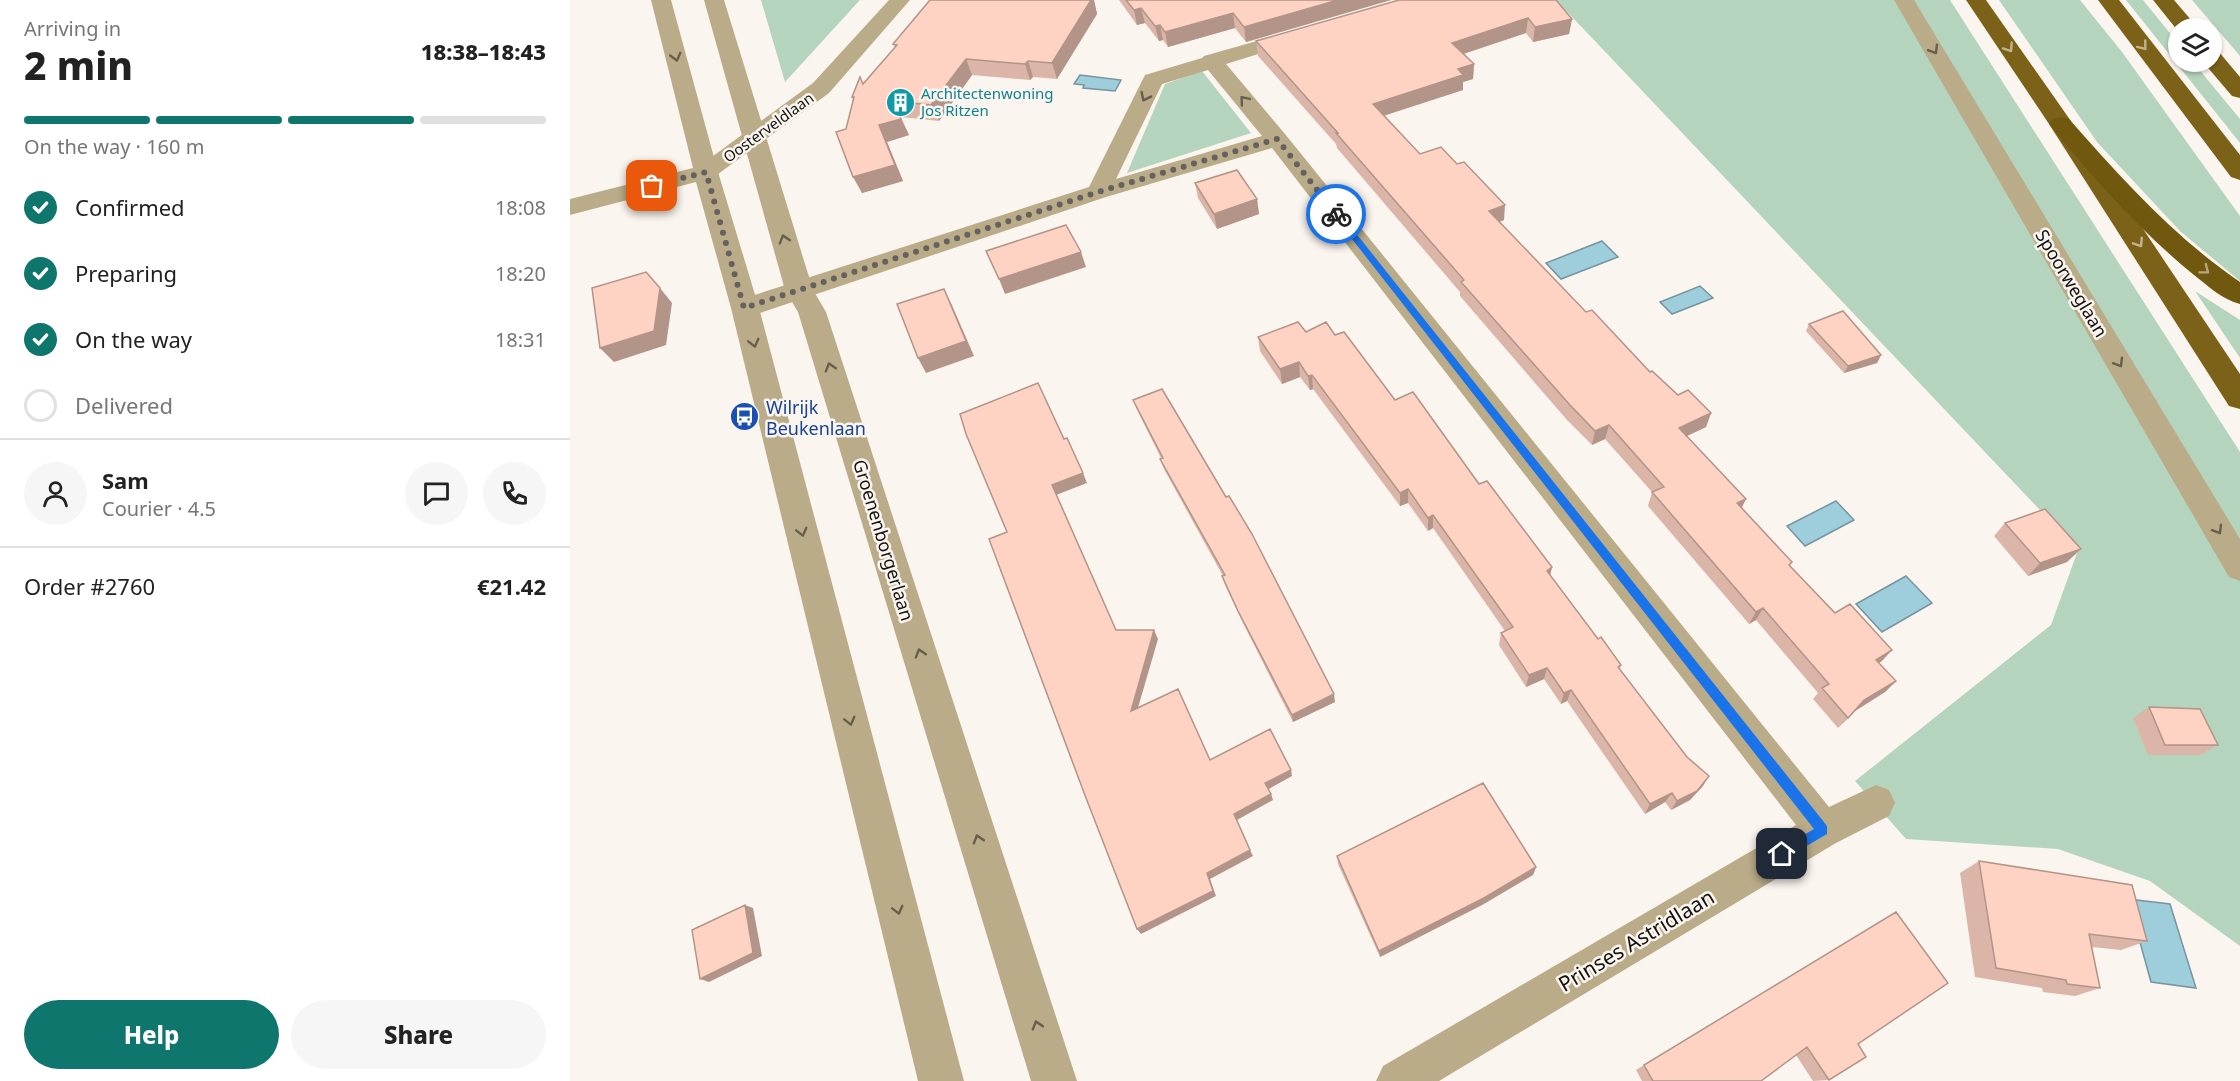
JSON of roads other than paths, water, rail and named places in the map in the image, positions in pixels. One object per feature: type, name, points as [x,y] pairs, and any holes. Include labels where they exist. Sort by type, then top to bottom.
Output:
[{"type":"highway","points":[[1976,0],[2061,124],[2240,398]]},
{"type":"highway","points":[[2108,0],[2240,172]]},
{"type":"highway","points":[[2163,0],[2178,18]]},
{"type":"highway","points":[[2222,70],[2240,91]]},
{"type":"highway","points":[[2061,124],[2122,195],[2181,251],[2240,295]]},
{"type":"street","points":[[662,0],[744,308],[941,1081]]},
{"type":"street","name":"Groenenborgerlaan","points":[[714,0],[799,290],[812,312],[1054,1081]]},
{"type":"street","name":"Oosterveldlaan","points":[[706,172],[821,88],[900,0]]},
{"type":"street","name":"Spoorweglaan","points":[[1904,0],[2240,567]]},
{"type":"street","points":[[1098,192],[1153,80],[1211,60],[1321,29]]},
{"type":"street","points":[[1211,60],[1277,139],[1822,830]]},
{"type":"street","points":[[744,308],[1098,192],[1277,139]]},
{"type":"street","points":[[570,207],[706,172]]},
{"type":"street","name":"Prinses Astridlaan","points":[[1398,1081],[1822,830],[1876,803]]},
{"type":"water","points":[[1080,75],[1121,80],[1115,91],[1083,88],[1084,85],[1074,84]]},
{"type":"water","points":[[1602,241],[1618,257],[1561,279],[1546,263]]},
{"type":"water","points":[[1700,286],[1713,298],[1672,314],[1660,302]]},
{"type":"water","points":[[1836,501],[1854,520],[1805,546],[1787,526]]},
{"type":"water","points":[[1906,576],[1932,603],[1882,632],[1856,604]]},
{"type":"water","points":[[2128,899],[2170,904],[2196,988],[2151,982]]},
{"type":"place","name":"Architectenwoning Jos Ritzen","points":[[900,102]]},
{"type":"place","name":"Wilrijk Beukenlaan","points":[[745,417]]}]
